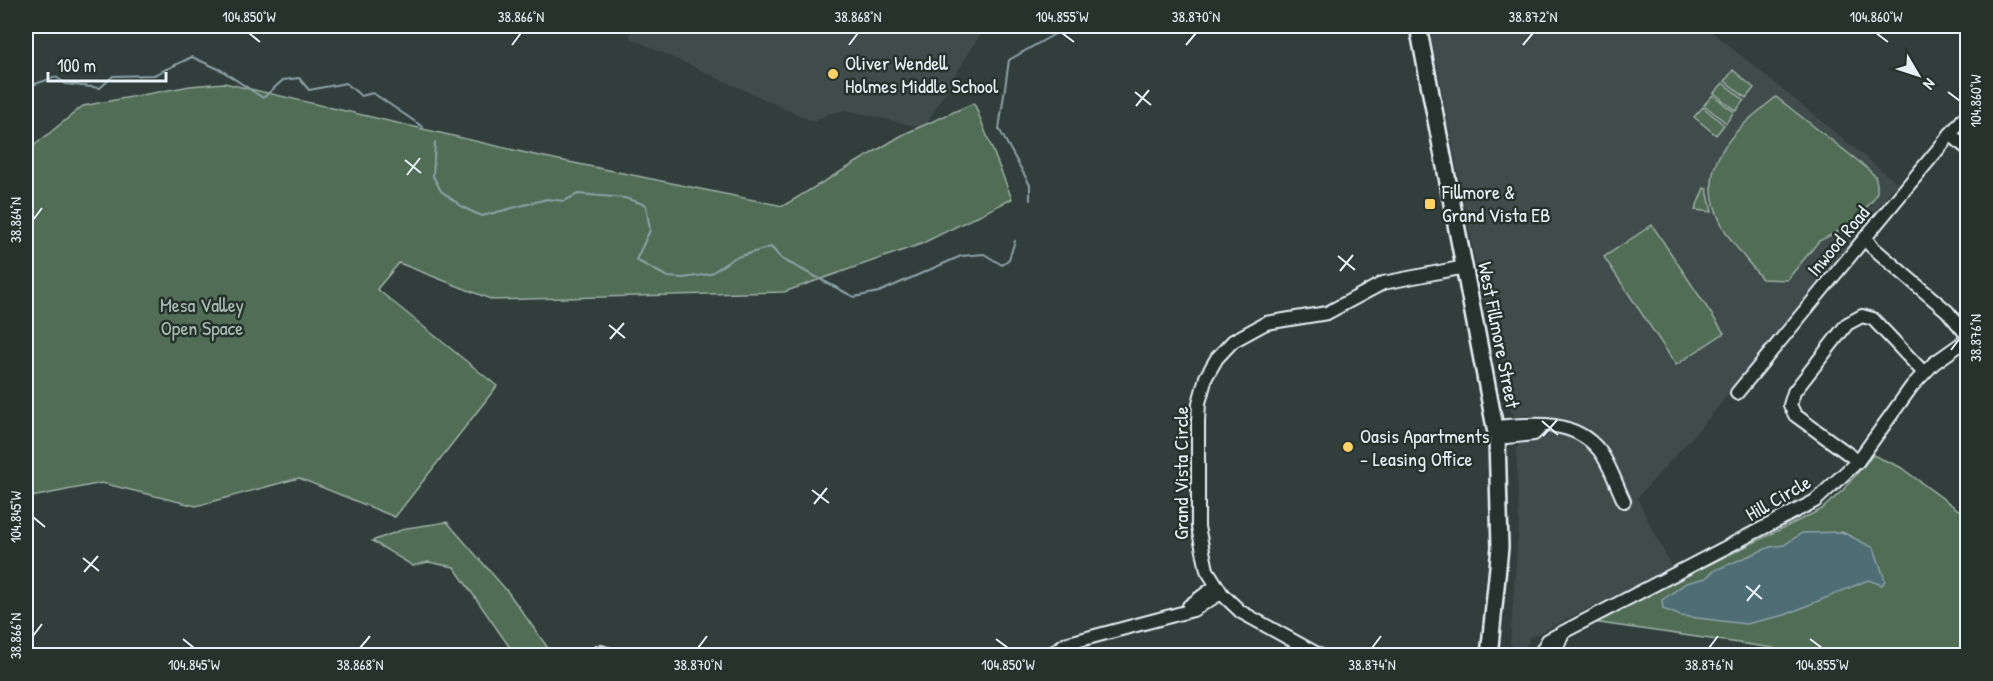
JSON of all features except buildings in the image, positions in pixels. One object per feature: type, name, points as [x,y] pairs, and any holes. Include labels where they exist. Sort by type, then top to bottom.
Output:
[{"type":"main road","name":"West Fillmore Street","points":[[1418,26],[1496,433],[1501,502],[1500,548],[1489,656]]},
{"type":"street","name":"Inwood Road","points":[[1737,393],[1968,113]]},
{"type":"street","points":[[1950,134],[1968,149]]},
{"type":"street","points":[[1866,238],[1871,246],[1947,311],[1968,338]]},
{"type":"street","name":"Grand Vista Circle","points":[[1321,656],[1254,621],[1219,589],[1207,570],[1199,541],[1198,422],[1201,390],[1217,358],[1233,341],[1266,323],[1328,313],[1383,283],[1465,267]]},
{"type":"street","points":[[1858,461],[1795,415],[1790,405],[1794,392],[1847,324],[1862,316],[1873,319],[1924,373]]},
{"type":"street","name":"Hill Circle","points":[[1539,656],[1548,640],[1562,635],[1815,501],[1858,461],[1898,402],[1924,373],[1968,338]]},
{"type":"street","points":[[1496,433],[1534,434],[1542,426],[1575,431],[1601,452],[1624,501]]},
{"type":"street","points":[[1049,656],[1065,644],[1186,609],[1192,610],[1219,589]]},
{"type":"street","points":[[1553,656],[1562,635]]},
{"type":"street","points":[[591,656],[600,651],[614,656]]},
{"type":"shaded area","name":"Oliver Wendell Holmes Middle School","points":[[631,26],[985,26],[924,128],[846,110],[828,114],[814,122],[630,38]]},
{"type":"shaded area","points":[[1429,26],[1705,26],[1897,183],[1709,418],[1637,498],[1672,568],[1528,638],[1529,641],[1520,653],[1510,644],[1519,522],[1516,449],[1519,444],[1532,443],[1529,415],[1516,417],[1511,411],[1493,317],[1486,314]]},
{"type":"green space","points":[[1733,70],[1754,88],[1746,98],[1725,81]]},
{"type":"green space","name":"Mesa Valley Open Space","points":[[224,83],[535,155],[783,206],[904,134],[974,103],[1012,199],[921,244],[784,292],[493,300],[399,263],[377,289],[497,386],[395,517],[299,478],[196,506],[102,483],[26,498],[26,152],[83,106],[190,86]]},
{"type":"green space","points":[[1723,83],[1744,100],[1736,111],[1714,93]]},
{"type":"green space","points":[[1713,95],[1734,112],[1726,123],[1704,105]]},
{"type":"green space","points":[[1776,97],[1862,164],[1875,176],[1877,184],[1877,192],[1873,200],[1849,226],[1819,241],[1787,280],[1762,279],[1741,254],[1723,227],[1714,205],[1712,186],[1714,168],[1731,137]]},
{"type":"green space","points":[[1703,107],[1724,125],[1716,135],[1694,117]]},
{"type":"green space","points":[[1704,188],[1707,189],[1712,212],[1695,210]]},
{"type":"green space","points":[[1652,225],[1724,333],[1676,365],[1604,257]]},
{"type":"green space","points":[[1873,455],[1900,467],[1960,511],[1967,504],[1967,655],[1784,655],[1773,648],[1593,622],[1822,509],[1843,490]]},
{"type":"green space","points":[[447,522],[508,592],[553,655],[515,655],[454,567],[428,562],[413,566],[372,541],[407,528]]},
{"type":"water","points":[[1842,532],[1874,548],[1885,580],[1882,585],[1868,580],[1785,615],[1746,624],[1681,616],[1663,609],[1662,600],[1686,583],[1706,578],[1713,571],[1770,547],[1784,545],[1802,533]]},
{"type":"waterway","points":[[1030,200],[1030,185],[999,129],[1009,60],[1069,26]]},
{"type":"waterway","points":[[26,87],[56,77],[66,84],[100,88],[113,76],[154,75],[192,57],[221,70],[263,98],[283,80],[299,78],[309,90],[346,83],[361,96],[373,93],[423,127]]},
{"type":"waterway","points":[[435,142],[433,176],[441,191],[464,208],[482,216],[547,199],[564,201],[578,194],[625,198],[646,205],[650,230],[636,260],[668,277],[683,278],[710,274],[734,258],[771,247],[782,259],[854,297],[879,292],[961,256],[984,254],[1002,265],[1009,259],[1015,241]]},
{"type":"place","name":"Oliver Wendell Holmes Middle School","points":[[833,74]]},
{"type":"place","name":"Fillmore & Grand Vista EB","points":[[1430,204]]},
{"type":"place","name":"Oasis Apartments - Leasing Office","points":[[1348,447]]}]
